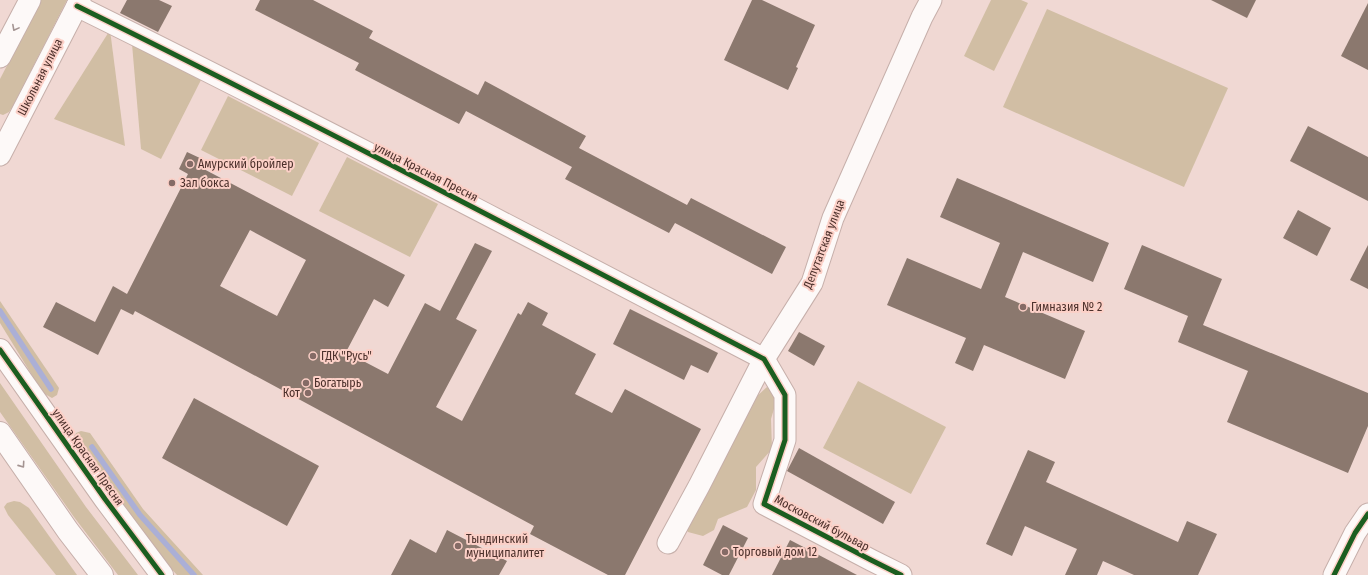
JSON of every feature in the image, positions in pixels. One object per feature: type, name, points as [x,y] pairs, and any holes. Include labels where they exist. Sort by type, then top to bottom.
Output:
[{"type":"street","points":[[0,57],[30,0]]},
{"type":"street","name":"Депутатская улица","points":[[668,543],[764,359],[812,283],[832,218],[931,0]]},
{"type":"street","name":"улица Красная Пресня","points":[[79,3],[764,359]]},
{"type":"street","name":"Школьная улица","points":[[0,155],[5,134],[79,3]]},
{"type":"street","name":"улица Красная Пресня","points":[[0,350],[105,499],[162,575]]},
{"type":"street","name":"Московский бульвар","points":[[764,359],[785,395],[785,440],[764,504],[901,575]]},
{"type":"street","points":[[0,433],[68,531],[102,575]]},
{"type":"street","points":[[1334,575],[1355,533],[1368,514]]},
{"type":"shaded area","points":[[41,0],[67,0],[13,106],[9,112],[3,115],[0,114],[0,79]]},
{"type":"shaded area","points":[[991,0],[1021,0],[1028,3],[994,71],[964,56]]},
{"type":"shaded area","points":[[1047,9],[1228,88],[1184,187],[1003,107]]},
{"type":"shaded area","points":[[110,30],[125,146],[54,119]]},
{"type":"shaded area","points":[[132,44],[201,80],[161,159],[141,149]]},
{"type":"shaded area","points":[[228,96],[319,143],[292,196],[201,150]]},
{"type":"shaded area","points":[[347,157],[438,204],[410,257],[319,211]]},
{"type":"shaded area","points":[[0,301],[59,388],[57,395],[52,398],[43,393],[0,323]]},
{"type":"shaded area","points":[[858,381],[946,427],[911,494],[823,448]]},
{"type":"shaded area","points":[[0,383],[86,507],[138,575],[118,575],[74,517],[0,412]]},
{"type":"shaded area","points":[[767,387],[778,395],[771,419],[772,449],[756,467],[756,490],[747,507],[718,519],[714,530],[703,536],[688,532],[683,525],[746,406]]},
{"type":"shaded area","points":[[81,431],[90,433],[143,509],[203,575],[177,575],[142,537],[73,440],[76,433]]},
{"type":"shaded area","points":[[14,501],[20,502],[29,508],[77,575],[56,575],[8,515],[4,507],[7,503]]},
{"type":"building","points":[[127,0],[159,0],[172,6],[158,32],[120,13]]},
{"type":"building","points":[[260,0],[313,0],[373,31],[369,38],[478,95],[485,81],[586,136],[579,148],[687,205],[691,198],[786,247],[772,274],[675,223],[669,233],[565,179],[572,167],[466,111],[459,124],[355,70],[359,63],[255,10]]},
{"type":"building","points":[[752,0],[762,0],[815,25],[796,67],[798,68],[788,90],[724,60]]},
{"type":"building","points":[[1211,0],[1256,0],[1247,18]]},
{"type":"building","points":[[1368,3],[1368,70],[1341,56]]},
{"type":"building","points":[[1308,126],[1368,157],[1368,201],[1290,161]]},
{"type":"building","points":[[187,152],[202,159],[198,166],[405,275],[388,307],[374,299],[346,352],[388,374],[425,303],[440,311],[475,243],[492,251],[456,319],[477,330],[436,407],[462,421],[518,313],[521,315],[528,302],[548,313],[542,325],[596,354],[575,394],[612,413],[625,389],[701,429],[625,575],[608,575],[530,534],[534,526],[135,311],[133,315],[121,309],[98,355],[43,327],[56,302],[95,322],[113,286],[127,294],[188,174],[179,169]],"holes":[[[250,230],[306,260],[277,316],[220,286]]]},
{"type":"building","points":[[957,178],[1109,243],[1093,282],[1023,252],[1005,297],[1085,331],[1065,379],[984,345],[973,371],[955,363],[966,338],[887,305],[907,258],[981,289],[1000,243],[940,217]]},
{"type":"building","points":[[1298,210],[1331,228],[1317,256],[1283,238]]},
{"type":"building","points":[[1142,245],[1222,279],[1203,325],[1368,393],[1368,426],[1348,473],[1227,422],[1248,371],[1178,342],[1188,316],[1124,289]]},
{"type":"building","points":[[1368,245],[1368,289],[1350,280]]},
{"type":"building","points":[[630,309],[718,353],[708,373],[691,365],[684,380],[613,344]]},
{"type":"building","points":[[799,332],[825,346],[814,366],[788,351]]},
{"type":"building","points":[[194,398],[319,466],[287,526],[162,458]]},
{"type":"building","points":[[799,448],[895,502],[883,524],[787,471]]},
{"type":"building","points":[[1028,450],[1055,462],[1046,482],[1178,542],[1187,521],[1217,534],[1198,575],[1134,575],[1103,561],[1097,575],[1065,575],[1077,549],[1025,526],[1012,556],[986,544]]},
{"type":"building","name":"Торговый дом 12","points":[[723,525],[748,538],[729,575],[722,575],[703,565]]},
{"type":"building","name":"Тындинский муниципалитет","points":[[447,530],[507,561],[499,575],[391,575],[410,539],[436,553]]},
{"type":"building","points":[[790,540],[815,553],[857,575],[772,575]]},
{"type":"waterway","points":[[0,311],[51,389]]},
{"type":"waterway","points":[[92,447],[140,515],[194,575]]},
{"type":"cycle path","points":[[77,6],[336,136],[764,359],[785,395],[785,440],[764,504],[901,575]]},
{"type":"cycle path","points":[[0,350],[105,499],[162,575]]},
{"type":"cycle path","points":[[1334,575],[1355,533],[1368,514]]},
{"type":"place","name":"Амурский бройлер","points":[[190,164]]},
{"type":"place","name":"Зал бокса","points":[[172,183]]},
{"type":"place","name":"Гимназия № 2","points":[[1023,307]]},
{"type":"place","name":"ГДК \"Русь\"","points":[[313,356]]},
{"type":"place","name":"Богатырь","points":[[306,383]]},
{"type":"place","name":"Кот","points":[[308,393]]},
{"type":"place","name":"Тындинский муниципалитет","points":[[458,546]]},
{"type":"place","name":"Торговый дом 12","points":[[725,552]]}]
